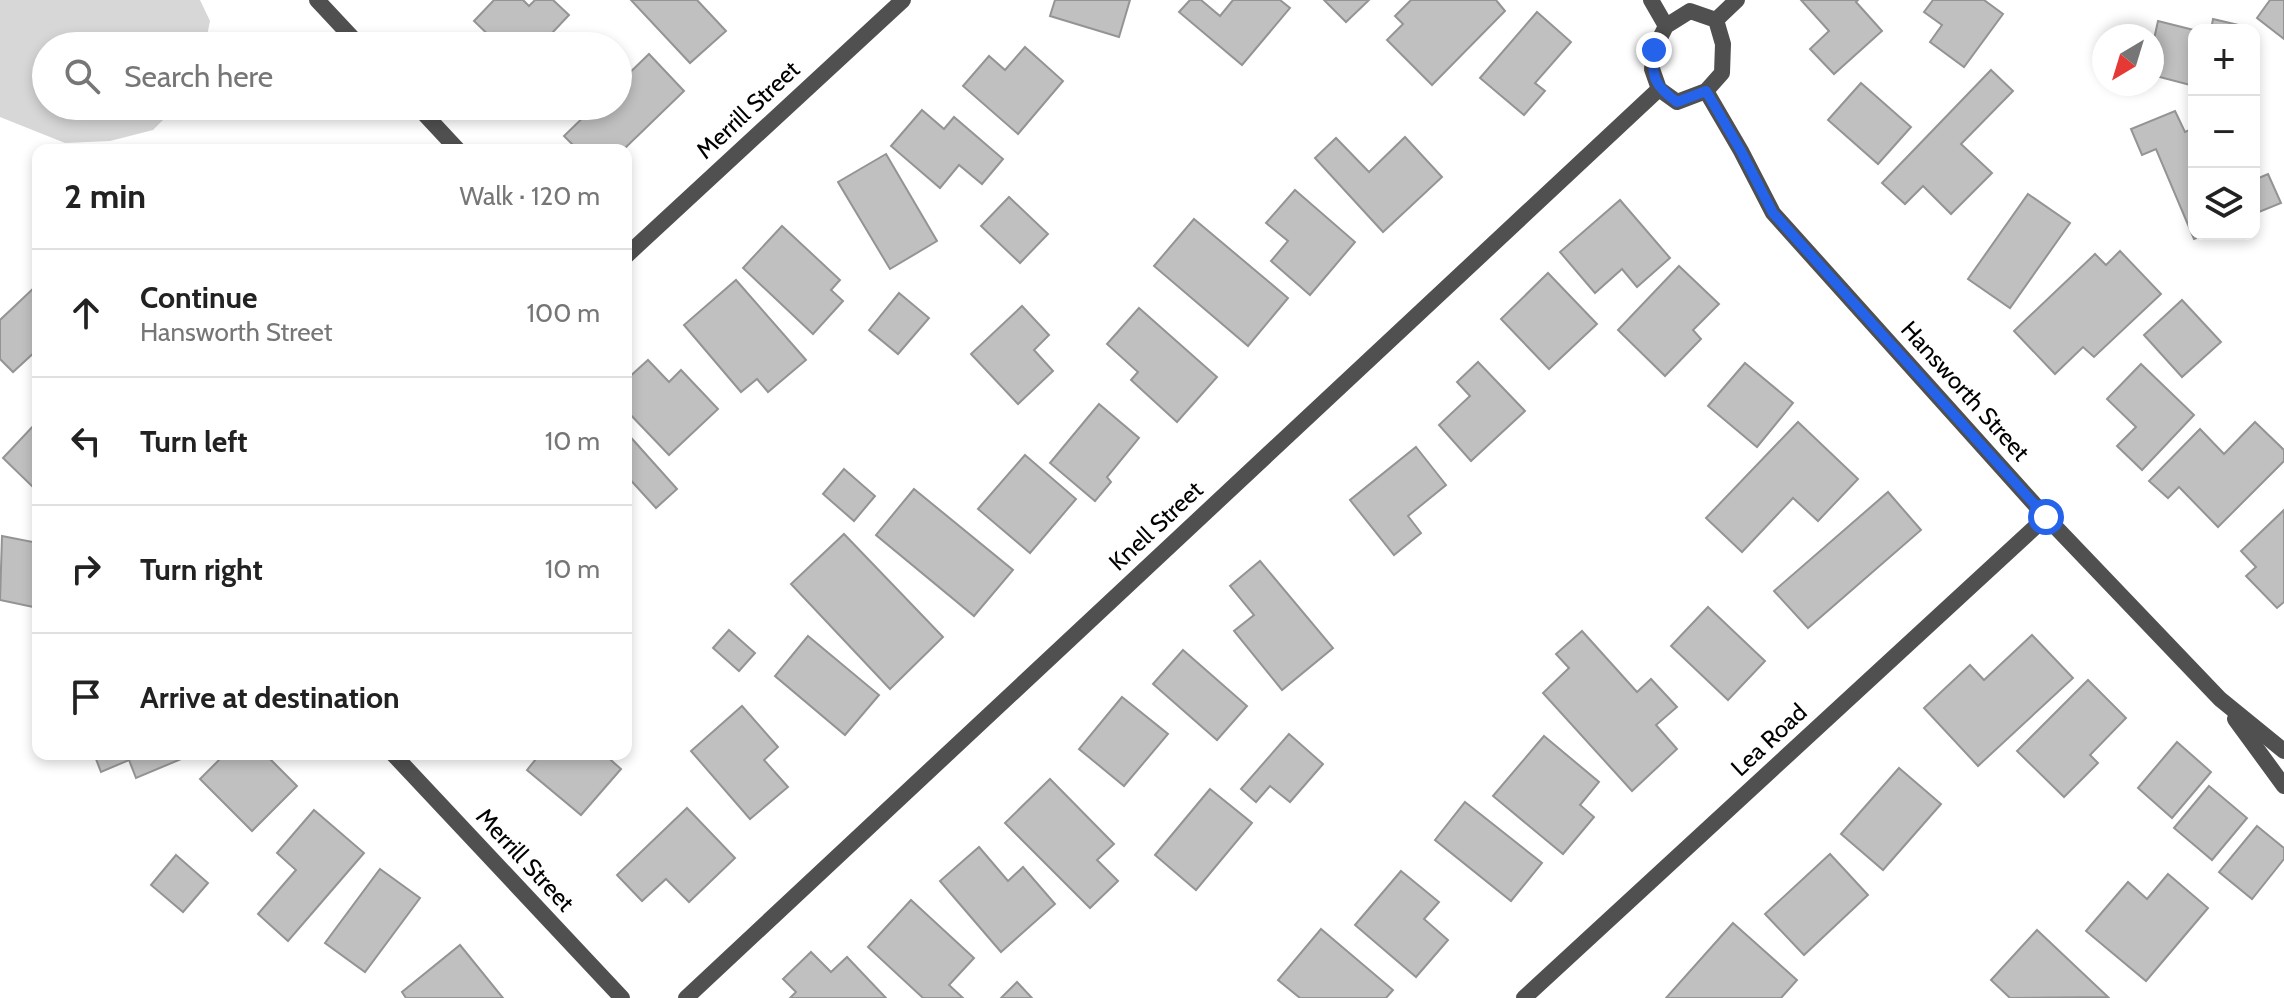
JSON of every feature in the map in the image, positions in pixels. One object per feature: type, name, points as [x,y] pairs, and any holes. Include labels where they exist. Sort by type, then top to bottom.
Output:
[{"type":"street","points":[[317,0],[347,32]]},
{"type":"street","name":"Merrill Street","points":[[632,250],[903,0]]},
{"type":"street","points":[[1651,0],[1666,26]]},
{"type":"street","points":[[1716,20],[1737,0]]},
{"type":"street","points":[[1690,11],[1716,20],[1723,44],[1722,73],[1706,91],[1677,102],[1659,89],[1652,69],[1654,50],[1666,26],[1690,11]]},
{"type":"street","name":"Knell Street","points":[[686,998],[1659,89]]},
{"type":"street","name":"Hansworth Street","points":[[1706,91],[1773,213],[2046,517],[2220,699],[2284,751]]},
{"type":"street","points":[[430,120],[452,144]]},
{"type":"street","name":"Lea Road","points":[[1524,998],[2046,517]]},
{"type":"street","name":"Hansworth Street","points":[[2220,699],[2284,786]]},
{"type":"street","name":"Merrill Street","points":[[399,760],[622,998]]},
{"type":"shaded area","points":[[0,0],[200,0],[210,21],[208,32],[32,32],[32,120],[163,120],[153,130],[110,141],[65,143],[0,117]]},
{"type":"building","points":[[494,0],[523,0],[529,6],[535,0],[553,0],[569,15],[553,32],[485,32],[474,21]]},
{"type":"building","points":[[631,0],[697,0],[726,31],[690,63]]},
{"type":"building","points":[[1055,0],[1130,0],[1119,37],[1050,16]]},
{"type":"building","points":[[1190,0],[1201,0],[1220,16],[1233,0],[1280,0],[1290,8],[1242,65],[1179,12]]},
{"type":"building","points":[[1324,0],[1369,0],[1346,22]]},
{"type":"building","points":[[1411,0],[1496,0],[1505,11],[1432,85],[1387,40],[1403,24],[1395,16]]},
{"type":"building","points":[[1801,0],[1858,0],[1856,2],[1882,31],[1834,74],[1810,49],[1829,31]]},
{"type":"building","points":[[1933,0],[1984,0],[2003,14],[1964,67],[1930,42],[1942,25],[1924,12]]},
{"type":"building","points":[[2270,0],[2284,0],[2284,39],[2257,18]]},
{"type":"building","points":[[1537,12],[1571,42],[1535,83],[1545,91],[1524,115],[1480,78]]},
{"type":"building","points":[[2213,19],[2234,24],[2212,24]]},
{"type":"building","points":[[2158,21],[2188,28],[2188,84],[2164,78],[2164,24],[2157,24]]},
{"type":"building","points":[[1025,47],[1063,81],[1018,134],[963,86],[989,56],[1005,70]]},
{"type":"building","points":[[649,54],[684,91],[629,144],[572,144],[564,136],[581,120],[632,120],[632,70]]},
{"type":"building","points":[[1991,70],[2013,91],[1961,144],[1992,173],[1951,214],[1923,186],[1905,204],[1882,183]]},
{"type":"building","points":[[1861,83],[1911,127],[1878,164],[1828,120]]},
{"type":"building","points":[[922,110],[944,129],[954,117],[1003,159],[982,184],[959,165],[940,188],[891,146]]},
{"type":"building","points":[[2175,111],[2185,132],[2188,131],[2188,225],[2156,149],[2142,155],[2131,129]]},
{"type":"building","points":[[1405,137],[1442,177],[1383,232],[1315,158],[1336,138],[1369,172]]},
{"type":"building","points":[[886,154],[937,241],[890,269],[838,182]]},
{"type":"building","points":[[2268,174],[2281,203],[2260,212],[2260,177]]},
{"type":"building","points":[[1295,190],[1355,242],[1310,295],[1271,261],[1288,241],[1266,223]]},
{"type":"building","points":[[2028,194],[2070,223],[2010,308],[1968,279]]},
{"type":"building","points":[[1009,197],[1048,234],[1020,263],[981,226]]},
{"type":"building","points":[[1620,200],[1670,258],[1637,287],[1622,269],[1595,293],[1560,252]]},
{"type":"building","points":[[1194,219],[1288,298],[1248,346],[1154,266]]},
{"type":"building","points":[[782,226],[840,280],[831,290],[843,301],[813,334],[743,268]]},
{"type":"building","points":[[2120,251],[2161,294],[2094,357],[2083,347],[2055,374],[2014,331],[2095,254],[2106,265]]},
{"type":"building","points":[[1679,266],[1719,304],[1693,330],[1701,339],[1665,376],[1618,330]]},
{"type":"building","points":[[1548,273],[1597,324],[1549,369],[1501,319]]},
{"type":"building","points":[[736,280],[806,360],[768,392],[757,379],[741,392],[684,325]]},
{"type":"building","points":[[32,290],[32,355],[13,372],[0,359],[0,320]]},
{"type":"building","points":[[899,293],[929,318],[898,354],[869,330]]},
{"type":"building","points":[[2182,300],[2221,342],[2182,377],[2144,335]]},
{"type":"building","points":[[1022,306],[1049,335],[1034,350],[1053,371],[1018,404],[971,354]]},
{"type":"building","points":[[1139,308],[1217,377],[1177,422],[1131,380],[1138,372],[1107,344]]},
{"type":"building","points":[[648,360],[669,382],[681,370],[718,409],[669,455],[632,416],[632,375]]},
{"type":"building","points":[[1478,362],[1525,411],[1471,461],[1439,425],[1470,396],[1457,382]]},
{"type":"building","points":[[1745,363],[1793,403],[1757,447],[1708,406]]},
{"type":"building","points":[[2141,364],[2194,415],[2142,470],[2117,446],[2136,427],[2107,399]]},
{"type":"building","points":[[1099,404],[1139,438],[1107,477],[1111,482],[1095,501],[1050,463]]},
{"type":"building","points":[[1798,422],[1858,479],[1818,521],[1793,498],[1742,552],[1706,518]]},
{"type":"building","points":[[2255,422],[2284,450],[2284,461],[2218,527],[2179,487],[2168,498],[2149,481],[2200,429],[2224,454]]},
{"type":"building","points":[[32,427],[32,486],[3,458]]},
{"type":"building","points":[[632,439],[677,489],[656,508],[632,482]]},
{"type":"building","points":[[1416,447],[1446,485],[1408,516],[1421,533],[1394,555],[1350,500]]},
{"type":"building","points":[[1025,455],[1076,499],[1030,553],[978,509]]},
{"type":"building","points":[[844,469],[875,496],[854,521],[823,494]]},
{"type":"building","points":[[914,489],[1013,570],[974,616],[876,535]]},
{"type":"building","points":[[1888,492],[1921,530],[1808,628],[1774,591]]},
{"type":"building","points":[[2284,510],[2284,602],[2277,608],[2246,576],[2256,567],[2241,551]]},
{"type":"building","points":[[844,534],[943,637],[890,689],[791,584]]},
{"type":"building","points":[[2,536],[32,542],[32,607],[0,600]]},
{"type":"building","points":[[1260,561],[1333,648],[1282,690],[1234,631],[1254,615],[1230,586]]},
{"type":"building","points":[[1708,607],[1765,661],[1728,700],[1671,646]]},
{"type":"building","points":[[729,630],[755,653],[739,671],[713,648]]},
{"type":"building","points":[[1582,631],[1637,692],[1651,679],[1677,707],[1656,725],[1677,749],[1632,791],[1543,693],[1569,668],[1556,654]]},
{"type":"building","points":[[2032,635],[2073,678],[1978,766],[1924,708],[1970,665],[1984,680]]},
{"type":"building","points":[[808,636],[879,695],[845,735],[775,676]]},
{"type":"building","points":[[1183,650],[1247,706],[1217,740],[1153,684]]},
{"type":"building","points":[[2088,680],[2126,718],[2090,755],[2098,763],[2064,797],[2017,751]]},
{"type":"building","points":[[1122,697],[1168,734],[1124,786],[1079,749]]},
{"type":"building","points":[[742,706],[778,747],[764,760],[788,787],[750,819],[691,751]]},
{"type":"building","points":[[1289,734],[1323,764],[1290,802],[1270,786],[1256,802],[1241,789]]},
{"type":"building","points":[[1544,736],[1599,782],[1580,805],[1594,817],[1563,854],[1493,796]]},
{"type":"building","points":[[2177,742],[2211,772],[2172,818],[2138,788]]},
{"type":"building","points":[[96,760],[129,760],[101,772]]},
{"type":"building","points":[[129,760],[179,760],[136,778]]},
{"type":"building","points":[[219,760],[271,760],[297,786],[252,831],[200,779]]},
{"type":"building","points":[[535,760],[611,760],[621,769],[581,815],[527,770]]},
{"type":"building","points":[[1899,768],[1941,804],[1883,870],[1841,834]]},
{"type":"building","points":[[1050,779],[1114,844],[1097,860],[1118,881],[1090,908],[1005,823]]},
{"type":"building","points":[[2209,786],[2247,818],[2212,860],[2174,828]]},
{"type":"building","points":[[1210,789],[1252,823],[1196,890],[1155,855]]},
{"type":"building","points":[[1465,802],[1542,863],[1511,901],[1435,840]]},
{"type":"building","points":[[687,808],[735,858],[689,902],[666,879],[642,901],[617,875]]},
{"type":"building","points":[[314,810],[364,853],[288,941],[258,914],[296,870],[277,853]]},
{"type":"building","points":[[2257,826],[2284,848],[2284,859],[2252,899],[2219,872]]},
{"type":"building","points":[[979,847],[1008,881],[1023,867],[1055,904],[1001,952],[940,881]]},
{"type":"building","points":[[1830,854],[1868,895],[1804,955],[1765,914]]},
{"type":"building","points":[[176,855],[208,883],[183,912],[151,885]]},
{"type":"building","points":[[380,869],[420,898],[365,972],[325,943]]},
{"type":"building","points":[[1401,871],[1439,902],[1424,919],[1448,940],[1416,977],[1355,925]]},
{"type":"building","points":[[2168,874],[2208,908],[2146,981],[2086,931],[2128,882],[2147,899]]},
{"type":"building","points":[[911,900],[974,958],[949,985],[963,998],[923,998],[868,947]]},
{"type":"building","points":[[1733,923],[1797,980],[1781,998],[1666,998]]},
{"type":"building","points":[[1321,929],[1393,990],[1386,998],[1300,998],[1278,980]]},
{"type":"building","points":[[2037,930],[2108,997],[2010,998],[1991,980]]},
{"type":"building","points":[[460,945],[503,998],[406,998],[402,992]]},
{"type":"building","points":[[811,952],[831,972],[847,957],[886,998],[790,998],[796,992],[783,979]]},
{"type":"building","points":[[1017,982],[1032,998],[1001,998]]},
{"type":"route","points":[[1654,50],[1652,69],[1659,89],[1677,102],[1706,91],[1773,213],[2046,517]]}]
